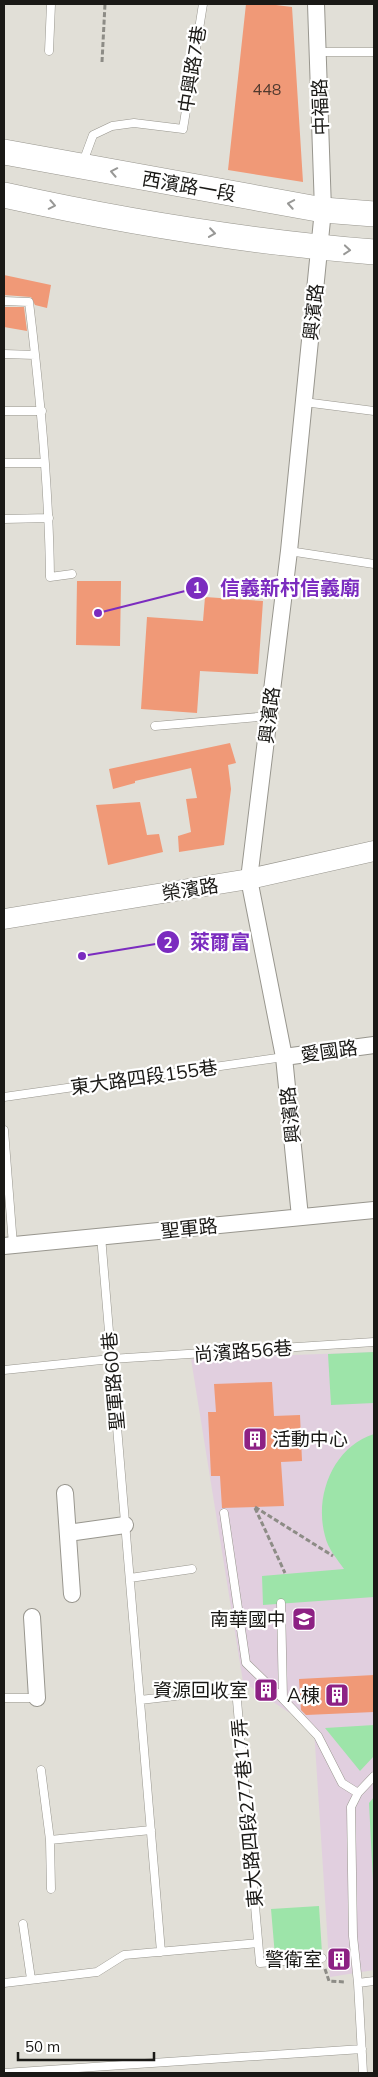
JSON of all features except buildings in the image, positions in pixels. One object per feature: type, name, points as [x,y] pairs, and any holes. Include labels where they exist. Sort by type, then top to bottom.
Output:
[{"type":"main road","name":"西濱路一段","points":[[4,152],[323,210],[374,214]]},
{"type":"main road","points":[[4,196],[163,226],[319,248],[374,252]]},
{"type":"street","name":"中福路","points":[[316,4],[323,210]]},
{"type":"street","name":"興濱路","points":[[300,1217],[284,1057],[249,879],[289,551],[323,210]]},
{"type":"street","name":"榮濱路","points":[[4,919],[249,879],[374,850]]},
{"type":"street","name":"愛國路","points":[[284,1057],[374,1045]]},
{"type":"street","name":"聖軍路","points":[[8,1245],[374,1210]]},
{"type":"street","points":[[65,1493],[72,1594]]},
{"type":"street","points":[[68,1533],[125,1525]]},
{"type":"street","points":[[32,1617],[37,1698]]},
{"type":"lane","points":[[49,51],[51,4]]},
{"type":"lane","name":"中興路7巷","points":[[82,166],[93,134],[112,126],[134,124],[183,129],[203,4]]},
{"type":"lane","points":[[318,52],[374,52]]},
{"type":"lane","points":[[4,301],[29,302],[42,411],[49,518],[50,577],[72,574]]},
{"type":"lane","points":[[4,354],[35,355]]},
{"type":"lane","points":[[304,402],[374,411]]},
{"type":"lane","points":[[4,411],[42,411]]},
{"type":"lane","points":[[4,463],[44,463]]},
{"type":"lane","points":[[4,519],[49,518]]},
{"type":"lane","points":[[289,551],[374,564]]},
{"type":"lane","points":[[155,726],[269,716]]},
{"type":"lane","name":"東大路四段155巷","points":[[4,1097],[284,1057]]},
{"type":"lane","points":[[4,1130],[8,1245]]},
{"type":"lane","name":"聖軍路60巷","points":[[101,1236],[161,1952]]},
{"type":"lane","name":"尚濱路56巷","points":[[4,1370],[111,1359],[374,1342]]},
{"type":"lane","points":[[224,1513],[246,1663],[283,1698],[318,1736],[342,1783],[358,1793]]},
{"type":"lane","points":[[130,1578],[192,1569]]},
{"type":"lane","points":[[281,1603],[283,1698]]},
{"type":"lane","name":"東大路四段277巷17弄","points":[[140,1700],[236,1689],[258,1943]]},
{"type":"lane","points":[[4,1698],[37,1698]]},
{"type":"lane","points":[[41,1770],[50,1840],[51,1889]]},
{"type":"lane","points":[[363,2073],[353,1936],[351,1808],[358,1793],[374,1776]]},
{"type":"lane","points":[[50,1840],[151,1830]]},
{"type":"lane","points":[[23,1924],[30,1980]]},
{"type":"lane","points":[[4,1983],[96,1972],[124,1955],[258,1943],[260,1964],[322,1958]]},
{"type":"lane","points":[[358,1984],[374,1981]]},
{"type":"lane","points":[[4,2073],[362,2049]]},
{"type":"path","points":[[102,62],[105,4]]},
{"type":"path","points":[[286,1573],[255,1507],[333,1556]]},
{"type":"path","points":[[322,1958],[329,1980],[358,1984]]},
{"type":"shaded area","name":"南華國中","points":[[374,1352],[374,1970],[330,1977],[314,1729],[243,1682],[191,1359]]},
{"type":"green space","points":[[374,1352],[374,1403],[331,1405],[328,1354]]},
{"type":"green space","points":[[374,1434],[374,1597],[263,1605],[262,1576],[344,1569],[330,1550],[326,1541],[322,1521],[322,1505],[325,1490],[330,1475],[338,1461],[360,1440]]},
{"type":"green space","points":[[374,1725],[374,1756],[360,1771],[325,1728]]},
{"type":"green space","points":[[374,1797],[374,1901],[369,1803]]},
{"type":"green space","points":[[319,1906],[322,1953],[275,1956],[271,1909]]},
{"type":"place","name":"信義新村信義廟","points":[[98,613]]},
{"type":"place","name":"萊爾富","points":[[82,956]]},
{"type":"place","name":"活動中心","points":[[255,1439]]},
{"type":"place","name":"南華國中","points":[[304,1619]]},
{"type":"place","name":"資源回收室","points":[[266,1690]]},
{"type":"place","name":"A棟","points":[[337,1695]]},
{"type":"place","name":"警衛室","points":[[339,1959]]}]
